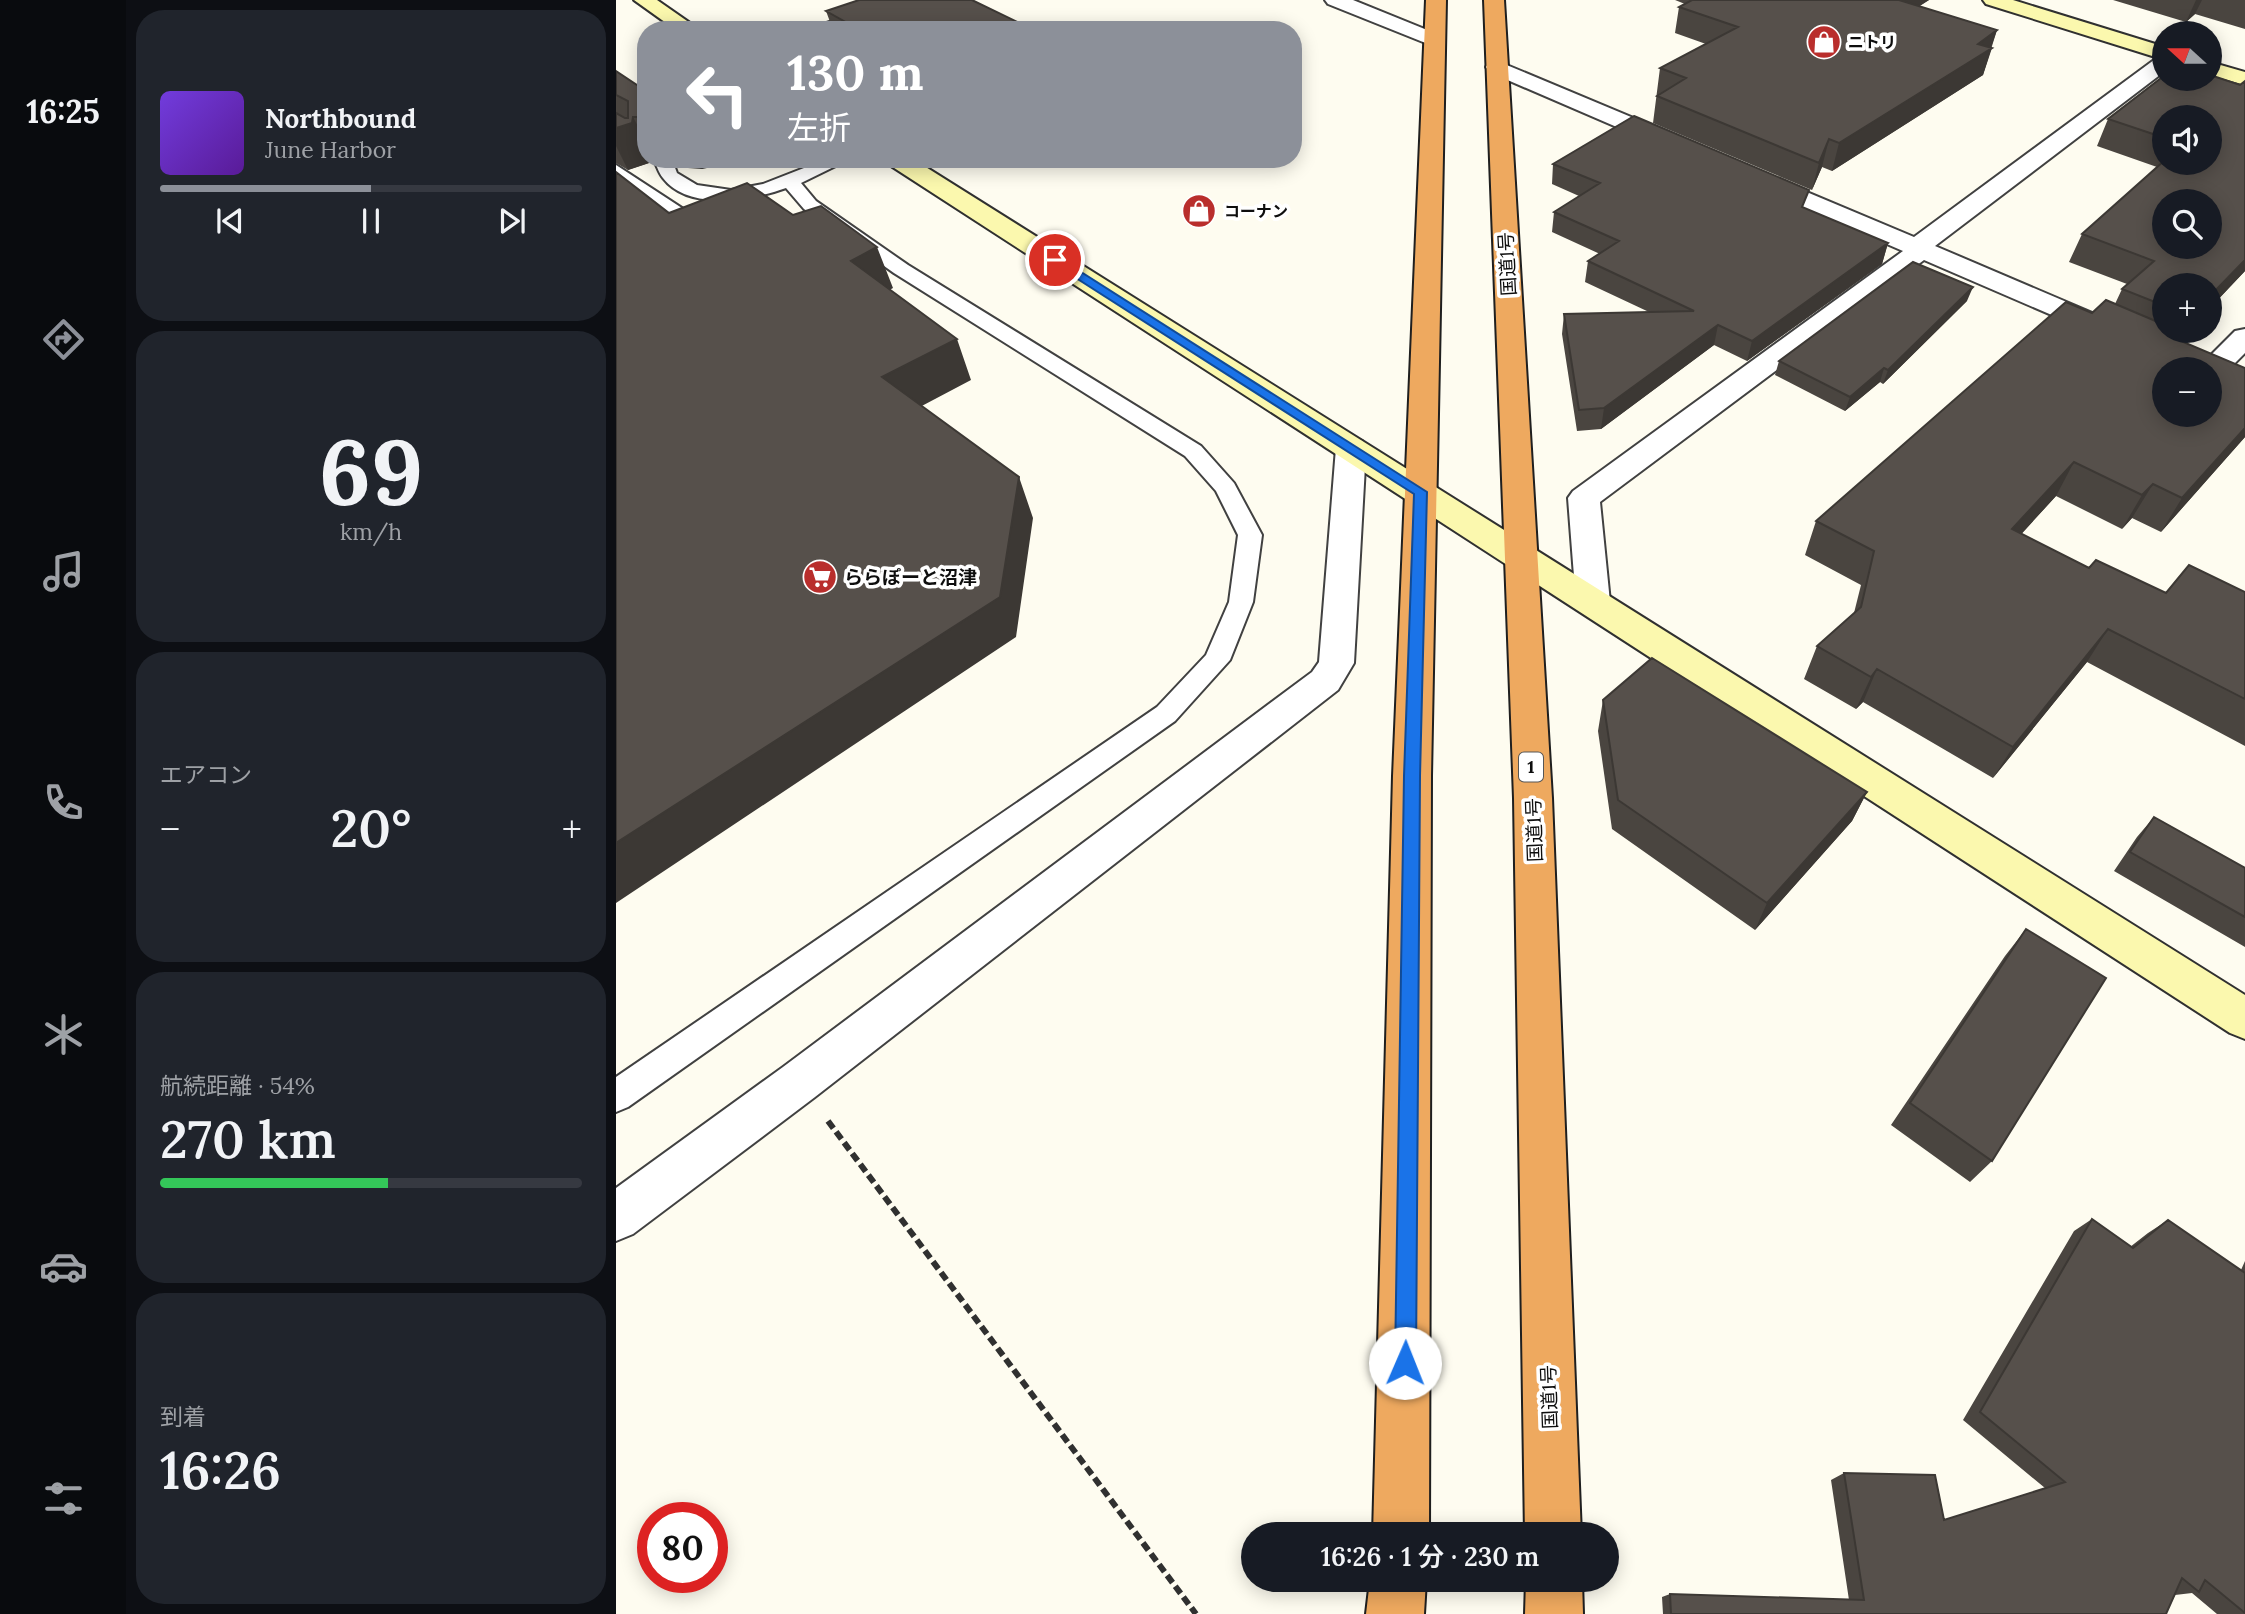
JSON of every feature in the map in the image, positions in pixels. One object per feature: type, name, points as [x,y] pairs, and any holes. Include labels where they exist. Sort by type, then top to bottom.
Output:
[{"type":"highway","points":[[1401,1522],[1412,776],[1436,0]]},
{"type":"highway","name":"国道1号","points":[[1494,0],[1533,812],[1553,1522]]},
{"type":"highway","points":[[1395,1614],[1397,1592]]},
{"type":"highway","points":[[1553,1614],[1554,1592]]},
{"type":"street","points":[[644,0],[676,21]]},
{"type":"street","points":[[851,21],[912,0]]},
{"type":"street","points":[[1335,0],[1435,40]]},
{"type":"street","points":[[1993,0],[2152,50]]},
{"type":"street","points":[[1497,67],[1688,149]]},
{"type":"street","points":[[1594,602],[1584,498],[1919,249],[2152,71]]},
{"type":"street","points":[[2222,72],[2245,79]]},
{"type":"street","points":[[910,168],[2245,1019]]},
{"type":"street","points":[[1738,171],[2172,357]]},
{"type":"street","points":[[2222,370],[2245,337]]},
{"type":"street","points":[[616,1217],[799,1082],[1325,681],[1336,663],[1351,448]]},
{"type":"lane","points":[[666,168],[670,176],[693,190],[717,195],[753,194],[819,168]]},
{"type":"lane","points":[[616,170],[706,232],[718,228]]},
{"type":"lane","points":[[616,1096],[1166,714],[1217,660],[1241,602],[1250,536],[1226,488],[1193,452],[799,205],[789,180]]},
{"type":"path","points":[[799,1082],[1196,1614]]},
{"type":"building","points":[[859,0],[972,0],[1015,21],[844,21],[826,11]]},
{"type":"building","points":[[1692,0],[1899,0],[1997,30],[1978,44],[1992,48],[1839,143],[1829,139],[1819,163],[1657,96],[1686,78],[1660,68],[1738,27],[1679,7]]},
{"type":"building","points":[[616,71],[637,85],[637,117],[633,117],[632,123],[616,128],[616,113],[628,118],[628,101],[616,95]]},
{"type":"building","points":[[2222,79],[2240,85],[2245,81],[2245,260],[2222,284],[2222,273],[2152,273],[2152,301],[2122,289],[2154,261],[2082,234],[2152,172],[2152,175],[2222,175],[2222,105],[2152,105],[2152,134],[2108,119],[2152,85],[2152,91],[2222,91]]},
{"type":"building","points":[[1634,116],[1809,190],[1802,207],[1888,243],[1752,341],[1718,325],[1604,408],[1579,410],[1564,314],[1694,311],[1588,261],[1619,241],[1554,212],[1600,183],[1553,164]]},
{"type":"building","name":"ららぽーと沼津","points":[[616,172],[669,213],[747,183],[793,215],[821,206],[877,247],[851,261],[957,339],[882,377],[1019,477],[1000,597],[616,843]]},
{"type":"building","points":[[1913,262],[1973,287],[1888,370],[1884,368],[1850,397],[1779,361]]},
{"type":"building","points":[[2106,300],[2152,319],[2152,343],[2186,343],[2219,357],[2152,357],[2152,427],[2222,427],[2222,358],[2245,368],[2245,428],[2182,498],[2153,484],[2142,495],[2074,462],[2012,529],[2089,568],[2096,560],[2166,593],[2189,565],[2245,592],[2245,699],[2108,629],[2013,747],[1877,669],[1871,677],[1817,646],[1861,607],[1874,551],[1816,521],[2066,302],[2092,313]]},
{"type":"building","points":[[1652,658],[1867,792],[1767,903],[1618,800],[1603,700]]},
{"type":"building","points":[[2154,817],[2245,868],[2245,917],[2130,852]]},
{"type":"building","points":[[2026,929],[2106,978],[1992,1161],[1910,1103]]},
{"type":"building","points":[[2092,1219],[2133,1248],[2168,1220],[2245,1273],[2245,1613],[2205,1580],[2199,1592],[2182,1578],[2166,1614],[1671,1614],[1670,1594],[1864,1600],[1844,1473],[1935,1475],[1944,1520],[2065,1482],[1980,1412]]},
{"type":"place","name":"ニトリ","points":[[1824,42]]},
{"type":"place","name":"コーナン","points":[[1199,211]]},
{"type":"place","name":"ららぽーと沼津","points":[[820,577]]},
{"type":"route","points":[[1055,260],[1421,492],[1412,776],[1405,1363]]}]
